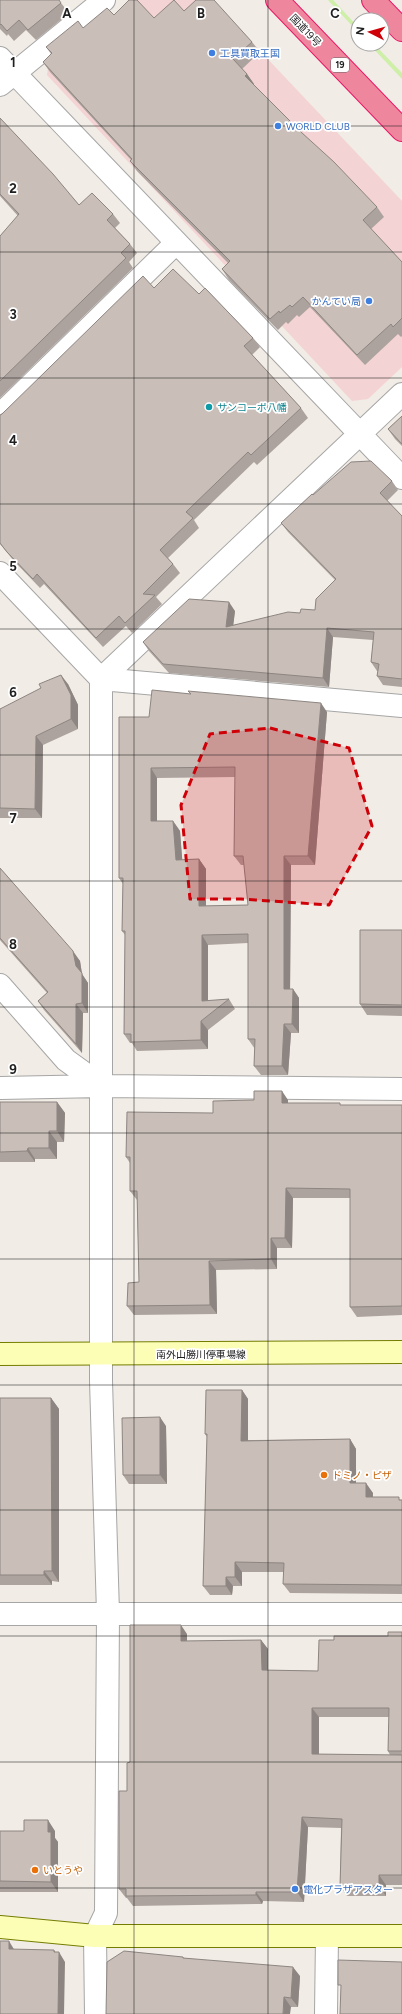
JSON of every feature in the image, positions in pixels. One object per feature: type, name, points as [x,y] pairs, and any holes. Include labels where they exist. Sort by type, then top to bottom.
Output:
[{"type":"highway","name":"国道19号","points":[[277,0],[402,130]]},
{"type":"highway","points":[[373,0],[402,30]]},
{"type":"street","points":[[8,79],[104,0]]},
{"type":"street","points":[[0,58],[8,79],[176,244],[402,478]]},
{"type":"street","points":[[0,415],[176,244]]},
{"type":"street","points":[[96,2014],[95,1936],[106,1913],[108,1614],[101,1354],[101,679],[402,394]]},
{"type":"street","points":[[0,572],[101,679],[402,706]]},
{"type":"street","points":[[0,984],[66,1060],[102,1086]]},
{"type":"street","points":[[0,1088],[102,1086],[402,1088]]},
{"type":"street","name":"南外山勝川停車場線","points":[[0,1354],[402,1352]]},
{"type":"street","points":[[0,1614],[402,1614]]},
{"type":"street","points":[[0,1927],[95,1936],[402,1936]]},
{"type":"street","points":[[326,2014],[327,1936]]},
{"type":"highlighted area","points":[[270,728],[349,748],[372,826],[329,905],[241,899],[190,899],[181,805],[210,734]]},
{"type":"shaded area","points":[[136,0],[212,0],[402,201],[402,367],[368,399],[352,401],[47,75],[48,68]]},
{"type":"green space","points":[[328,0],[333,0],[350,18],[350,23]]},
{"type":"green space","points":[[377,52],[382,52],[402,73],[402,79]]},
{"type":"building","points":[[0,0],[59,0],[61,3],[28,30],[19,20],[7,31],[1,24],[0,25]]},
{"type":"building","points":[[129,0],[137,0],[154,18],[174,0],[184,11],[196,0],[214,0],[252,42],[233,59],[247,74],[245,76],[301,132],[334,162],[377,207],[363,220],[402,262],[402,318],[393,327],[391,324],[357,355],[303,297],[292,307],[290,305],[280,313],[279,311],[270,319],[222,269],[230,261],[130,161],[132,159],[43,62],[52,53],[46,47],[78,21],[83,28],[107,8],[114,15]]},
{"type":"building","points":[[0,118],[53,174],[79,205],[92,193],[113,214],[107,220],[130,244],[121,253],[126,258],[0,381],[0,236],[19,214],[0,194]]},
{"type":"building","points":[[173,269],[199,294],[205,288],[253,338],[244,346],[301,408],[251,455],[248,452],[186,512],[193,518],[160,550],[173,564],[143,594],[155,595],[125,623],[119,616],[96,638],[37,574],[33,579],[0,543],[0,415],[143,276],[154,288]]},
{"type":"building","points":[[402,416],[402,444],[388,429]]},
{"type":"building","points":[[371,461],[392,481],[380,493],[402,516],[402,679],[377,676],[379,664],[371,662],[374,632],[327,628],[323,678],[163,664],[143,642],[189,599],[229,602],[226,627],[288,612],[300,613],[301,609],[315,610],[316,599],[336,579],[281,523],[312,494],[313,495],[351,462]]},
{"type":"building","points":[[61,675],[71,695],[71,719],[36,736],[35,809],[0,808],[0,709],[41,688],[39,684]]},
{"type":"building","points":[[152,690],[191,694],[188,691],[321,703],[308,856],[284,856],[284,989],[293,989],[292,1024],[284,1024],[282,1066],[254,1066],[255,1039],[248,1039],[248,934],[202,935],[202,1001],[229,999],[201,1021],[201,1040],[131,1042],[131,1034],[124,1034],[125,931],[122,931],[123,878],[119,878],[119,717],[149,717]],"holes":[[[235,767],[234,856],[243,856],[248,905],[199,906],[199,859],[176,860],[173,821],[151,821],[151,768]]]},
{"type":"building","points":[[0,868],[73,951],[76,966],[82,973],[82,1003],[76,1004],[76,1044],[38,1001],[48,992],[0,938]]},
{"type":"building","points":[[360,930],[402,930],[402,1005],[360,1004]]},
{"type":"building","points":[[254,1091],[282,1091],[282,1103],[402,1105],[402,1306],[350,1307],[350,1189],[286,1188],[285,1238],[271,1238],[271,1259],[209,1261],[210,1305],[127,1306],[128,1283],[139,1282],[137,1191],[130,1191],[130,1157],[126,1157],[127,1112],[213,1113],[213,1101],[254,1100]]},
{"type":"building","points":[[0,1102],[57,1102],[57,1131],[49,1131],[49,1148],[28,1148],[27,1151],[0,1152]]},
{"type":"building","points":[[206,1390],[242,1390],[241,1441],[350,1439],[350,1483],[366,1483],[366,1497],[399,1497],[399,1500],[402,1500],[402,1585],[283,1584],[284,1563],[235,1562],[235,1577],[226,1577],[226,1586],[203,1586],[207,1434],[205,1434]]},
{"type":"building","points":[[0,1398],[51,1398],[52,1571],[44,1571],[44,1575],[0,1575]]},
{"type":"building","points":[[160,1417],[160,1475],[123,1475],[122,1418]]},
{"type":"building","points":[[130,1625],[181,1625],[181,1641],[261,1640],[262,1670],[318,1671],[319,1640],[334,1640],[334,1636],[388,1636],[388,1632],[402,1632],[402,1751],[388,1751],[389,1708],[312,1708],[312,1754],[402,1755],[402,1875],[379,1875],[379,1886],[340,1886],[342,1819],[302,1817],[297,1892],[256,1892],[256,1895],[126,1896],[126,1889],[119,1889],[119,1791],[127,1791],[127,1763],[130,1762]]},
{"type":"building","points":[[24,1820],[48,1820],[48,1832],[51,1832],[51,1882],[0,1881],[0,1831],[24,1831]]},
{"type":"building","points":[[0,1941],[9,1941],[9,1949],[54,1950],[54,1952],[59,1952],[58,2014],[0,2014]]},
{"type":"building","points":[[124,1951],[183,1958],[293,1967],[291,1998],[284,1997],[283,2014],[106,2014],[107,1962]]},
{"type":"building","points":[[338,1960],[402,1962],[402,2014],[340,2014],[341,1985],[338,1985]]},
{"type":"place","name":"工具買取王国","points":[[212,53]]},
{"type":"place","name":"WORLD CLUB","points":[[278,126]]},
{"type":"place","name":"かんてい局","points":[[369,301]]},
{"type":"place","name":"サンコーポ八幡","points":[[209,407]]},
{"type":"place","name":"ドミノ・ピザ","points":[[324,1475]]},
{"type":"place","name":"いとうや","points":[[35,1870]]},
{"type":"place","name":"電化プラザアスター","points":[[295,1889]]}]
